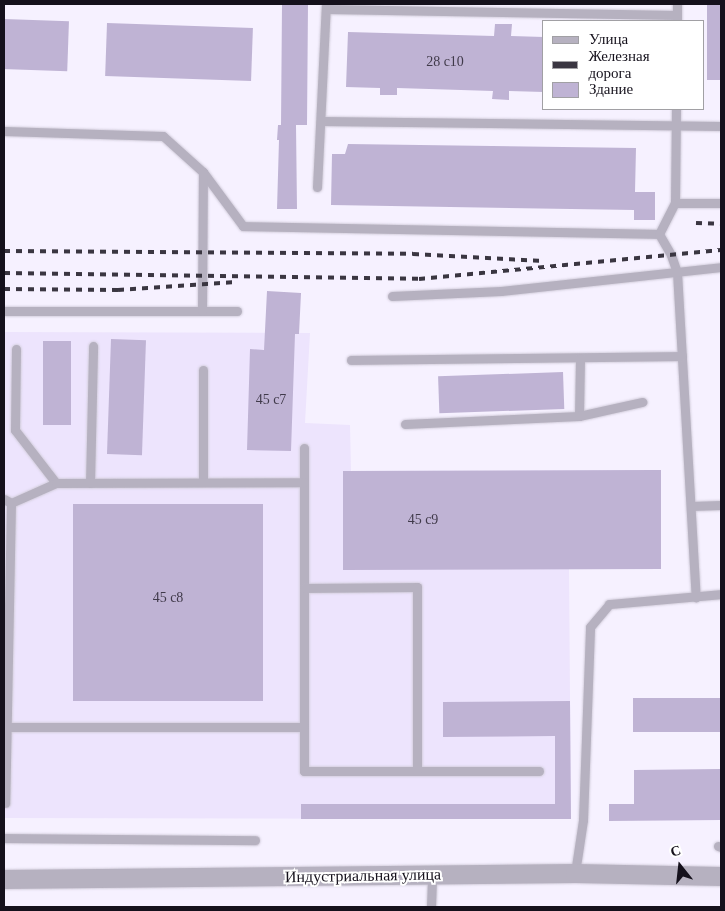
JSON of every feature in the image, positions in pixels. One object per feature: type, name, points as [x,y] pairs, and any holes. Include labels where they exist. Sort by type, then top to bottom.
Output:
[{"type":"street","name":"Индустриальная улица","points":[[4,879],[574,873],[721,876]]},
{"type":"lane","points":[[317,187],[326,6],[677,18],[677,4]]},
{"type":"lane","points":[[659,234],[675,203],[676,110]]},
{"type":"lane","points":[[321,121],[721,126]]},
{"type":"lane","points":[[4,131],[163,136],[203,172],[243,226],[659,234]]},
{"type":"lane","points":[[202,311],[203,172]]},
{"type":"lane","points":[[675,203],[721,204]]},
{"type":"lane","points":[[659,234],[671,255],[677,272],[696,596]]},
{"type":"lane","points":[[392,296],[501,290],[721,267]]},
{"type":"lane","points":[[4,311],[237,311]]},
{"type":"lane","points":[[90,483],[93,346]]},
{"type":"lane","points":[[16,349],[15,430],[56,483]]},
{"type":"lane","points":[[351,360],[682,356]]},
{"type":"lane","points":[[579,416],[580,358]]},
{"type":"lane","points":[[203,370],[203,482]]},
{"type":"lane","points":[[406,424],[579,416],[642,402]]},
{"type":"lane","points":[[304,448],[304,771],[539,771]]},
{"type":"lane","points":[[5,803],[8,501],[56,483],[304,482]]},
{"type":"lane","points":[[691,506],[721,505]]},
{"type":"lane","points":[[304,588],[417,587],[417,771]]},
{"type":"lane","points":[[574,873],[583,820],[590,627],[609,604],[721,594]]},
{"type":"lane","points":[[6,727],[304,728]]},
{"type":"lane","points":[[4,838],[255,840]]},
{"type":"lane","points":[[431,907],[432,875]]},
{"type":"shaded area","points":[[4,332],[310,333],[305,423],[350,425],[351,471],[661,470],[661,569],[569,569],[571,819],[4,818]]},
{"type":"building","points":[[282,4],[308,4],[307,125],[296,125],[297,209],[277,209],[279,140],[277,140],[278,125],[281,125]]},
{"type":"building","points":[[707,4],[721,4],[721,80],[707,80]]},
{"type":"building","points":[[4,19],[69,21],[67,71],[4,69]]},
{"type":"building","points":[[107,23],[253,28],[251,81],[105,76]]},
{"type":"building","points":[[495,24],[512,24],[511,36],[542,37],[542,92],[509,91],[509,100],[492,99],[493,91],[397,88],[397,95],[380,95],[380,88],[346,87],[348,32],[494,36]]},
{"type":"building","points":[[348,144],[636,148],[635,192],[655,192],[655,220],[634,220],[634,210],[331,205],[332,154],[345,154]]},
{"type":"building","points":[[267,291],[301,293],[299,334],[295,334],[291,451],[247,450],[250,349],[264,350]]},
{"type":"building","points":[[111,339],[146,340],[142,455],[107,454]]},
{"type":"building","points":[[43,341],[71,341],[71,425],[43,425]]},
{"type":"building","points":[[563,372],[564,409],[439,413],[438,376]]},
{"type":"building","points":[[661,470],[661,569],[343,570],[343,471]]},
{"type":"building","points":[[73,504],[263,504],[263,701],[73,701]]},
{"type":"building","points":[[633,698],[721,698],[721,732],[633,732]]},
{"type":"building","points":[[570,701],[571,819],[301,819],[301,804],[555,804],[555,736],[443,737],[443,702]]},
{"type":"building","points":[[721,769],[721,820],[609,821],[609,804],[634,804],[634,770]]},
{"type":"railway","points":[[696,223],[721,224]]},
{"type":"railway","points":[[4,273],[419,279],[721,250]]},
{"type":"railway","points":[[4,251],[413,254],[544,261]]},
{"type":"railway","points":[[4,289],[118,290],[236,282]]}]
